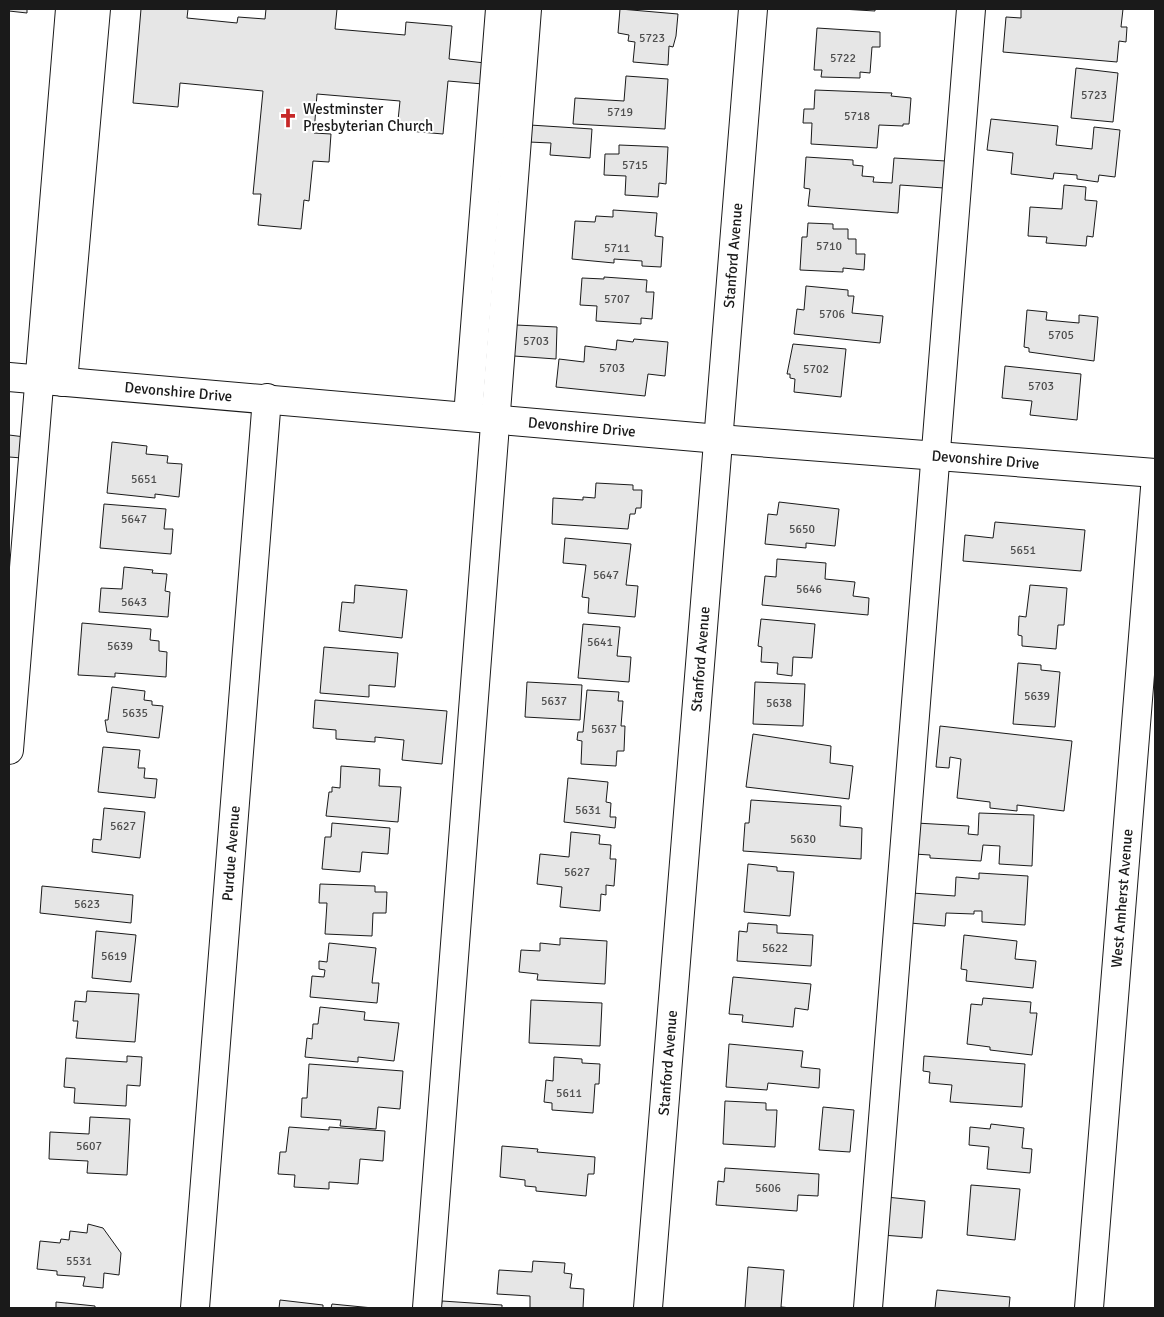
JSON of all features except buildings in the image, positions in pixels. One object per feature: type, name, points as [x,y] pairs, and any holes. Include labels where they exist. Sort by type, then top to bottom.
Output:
[{"type":"street","points":[[51,381],[70,9]]},
{"type":"street","points":[[9,750],[96,9]]},
{"type":"street","points":[[468,416],[500,9]]},
{"type":"street","points":[[427,1308],[527,9]]},
{"type":"street","name":"Stanford Avenue","points":[[648,1308],[753,9]]},
{"type":"street","points":[[868,1308],[971,9]]},
{"type":"street","name":"Devonshire Drive","points":[[9,377],[267,398],[719,439],[1155,473]]},
{"type":"street","name":"Purdue Avenue","points":[[196,1308],[267,398]]},
{"type":"street","name":"West Amherst Avenue","points":[[1089,1308],[1155,488]]},
{"type":"place","name":"Westminster Presbyterian Church","points":[[288,118]]}]
